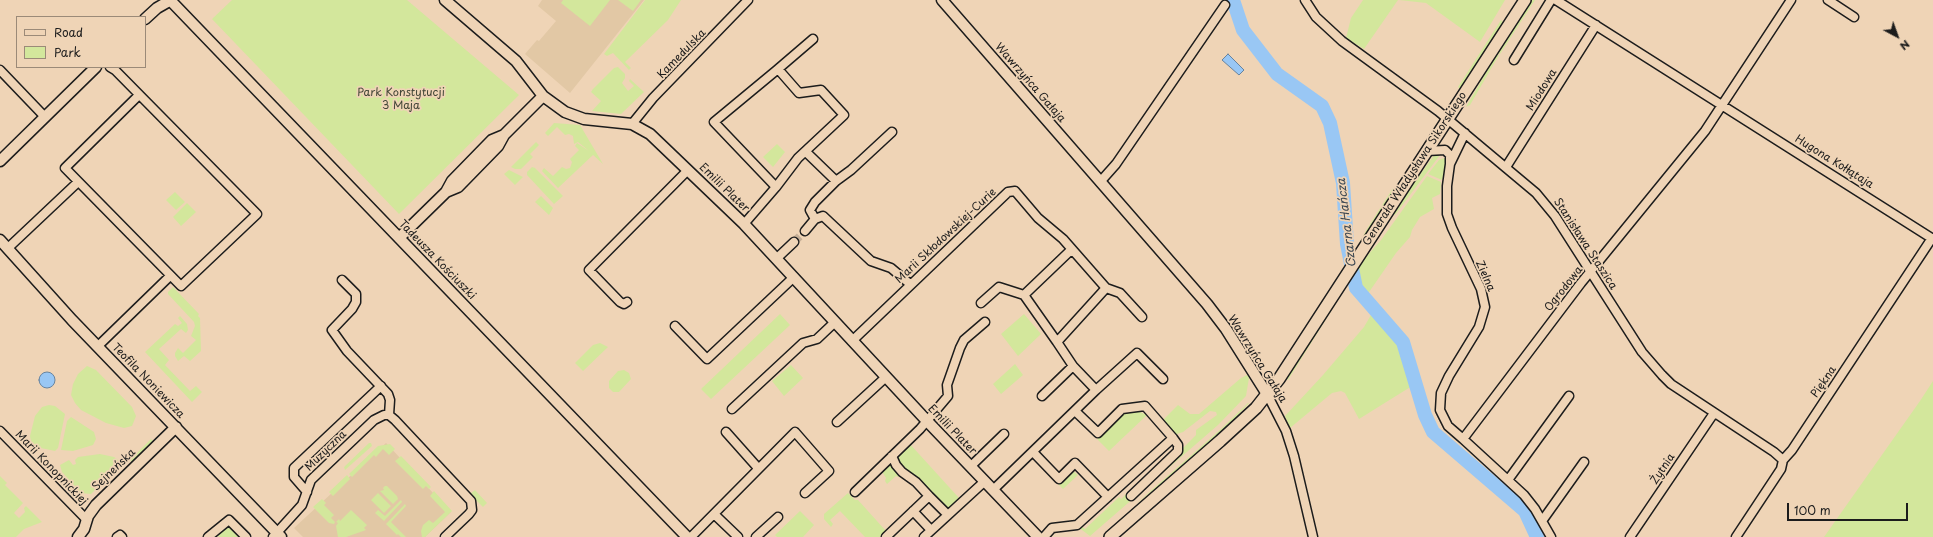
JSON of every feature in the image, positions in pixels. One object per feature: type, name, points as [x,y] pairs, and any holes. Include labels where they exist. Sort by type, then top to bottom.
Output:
[{"type":"main road","name":"Generała Władysława Sikorskiego","points":[[1110,537],[1220,441],[1256,408],[1267,394],[1346,276],[1525,0]]},
{"type":"main road","name":"Generała Władysława Sikorskiego","points":[[1104,537],[1122,525]]},
{"type":"street","points":[[146,18],[157,8],[171,0]]},
{"type":"street","name":"Tadeusza Kościuszki","points":[[171,0],[687,537]]},
{"type":"street","points":[[445,0],[518,63],[543,96],[564,112],[584,119],[632,124]]},
{"type":"street","name":"Kamedulska","points":[[632,124],[653,98],[748,0]]},
{"type":"street","name":"Wawrzyńca Gałaja","points":[[942,0],[1226,329],[1267,394],[1286,431],[1294,456],[1313,537]]},
{"type":"street","name":"Stanisława Staszica","points":[[1305,0],[1316,17],[1342,41],[1448,119],[1536,193],[1555,216],[1590,273],[1642,352],[1662,376],[1671,384],[1774,452],[1783,460]]},
{"type":"street","points":[[1514,60],[1551,0]]},
{"type":"street","name":"Hugona Kołłątaja","points":[[1556,0],[1933,238]]},
{"type":"street","points":[[1722,106],[1791,0]]},
{"type":"street","points":[[1828,0],[1854,18]]},
{"type":"street","points":[[1100,182],[1116,164],[1225,5]]},
{"type":"street","name":"Miodowa","points":[[1506,167],[1596,25]]},
{"type":"street","points":[[776,187],[714,122],[813,39]]},
{"type":"street","points":[[0,161],[95,68]]},
{"type":"street","points":[[107,68],[111,74],[124,81]]},
{"type":"street","points":[[112,68],[115,70],[124,81],[139,95],[257,214],[181,286],[66,168],[139,95]]},
{"type":"street","points":[[744,224],[776,187],[798,158],[844,116],[821,90],[799,93],[778,69]]},
{"type":"street","points":[[0,70],[45,116]]},
{"type":"street","points":[[399,238],[446,192],[458,187],[498,146],[504,135],[543,96]]},
{"type":"street","name":"Ogrodowa","points":[[1463,439],[1590,273],[1705,130],[1722,106]]},
{"type":"street","name":"Emilii Plater","points":[[632,124],[650,134],[744,224],[927,421],[985,481],[1032,535]]},
{"type":"street","points":[[815,219],[810,210],[815,202],[836,181],[851,170],[892,132]]},
{"type":"street","name":"Zielna","points":[[1463,439],[1445,422],[1440,410],[1441,393],[1449,376],[1479,327],[1485,307],[1481,289],[1452,228],[1447,214],[1447,186],[1450,164],[1465,133]]},
{"type":"street","points":[[1426,151],[1445,150],[1450,155],[1450,164]]},
{"type":"street","points":[[806,152],[836,181]]},
{"type":"street","points":[[627,302],[624,304],[620,302],[589,270],[688,170]]},
{"type":"street","points":[[8,248],[78,182]]},
{"type":"street","name":"Marii Skłodowskiej-Curie","points":[[852,341],[1008,192],[1015,191],[1038,218],[1063,239],[1071,250],[1106,288],[1120,293],[1142,317]]},
{"type":"street","points":[[805,231],[815,219],[823,216],[871,261],[891,268],[910,284]]},
{"type":"street","name":"Piękna","points":[[1736,537],[1782,469],[1783,460],[1792,450],[1933,238]]},
{"type":"street","name":"Teofila Noniewicza","points":[[0,240],[277,536]]},
{"type":"street","points":[[776,259],[794,242]]},
{"type":"street","points":[[1024,295],[1071,250]]},
{"type":"street","points":[[98,346],[170,276]]},
{"type":"street","points":[[675,326],[707,359],[794,277]]},
{"type":"street","points":[[342,280],[356,294],[356,302],[352,309],[332,330],[347,351],[381,386],[389,397],[389,416],[397,422],[471,501],[472,510],[445,537]]},
{"type":"street","points":[[981,303],[1000,287],[1024,295],[1073,366],[1096,390]]},
{"type":"street","points":[[1057,342],[1106,288]]},
{"type":"street","points":[[732,409],[804,343],[817,339],[835,322]]},
{"type":"street","points":[[855,492],[927,421],[948,396],[947,385],[960,348],[964,340],[978,332],[984,322]]},
{"type":"street","points":[[993,490],[1136,353],[1163,379]]},
{"type":"street","points":[[1042,396],[1073,366]]},
{"type":"street","points":[[837,422],[886,377]]},
{"type":"street","points":[[307,492],[295,480],[293,474],[294,468],[381,386]]},
{"type":"street","points":[[1508,480],[1569,396]]},
{"type":"street","points":[[1075,411],[1098,433],[1122,409],[1145,406],[1178,445],[1178,451],[1131,496]]},
{"type":"street","name":"Żytnia","points":[[1630,537],[1714,412]]},
{"type":"street","name":"Muzyczna","points":[[277,536],[302,505],[311,480],[374,420],[381,416],[389,416]]},
{"type":"street","name":"Sejneńska","points":[[78,537],[84,529],[87,520],[96,505],[176,427]]},
{"type":"street","name":"Marii Konopnickiej","points":[[0,431],[87,520]]},
{"type":"street","points":[[726,432],[758,468]]},
{"type":"street","points":[[691,537],[795,432],[829,471],[805,493]]},
{"type":"street","name":"Emilii Plater","points":[[971,466],[1004,434]]},
{"type":"street","points":[[1044,537],[1052,528],[1077,525],[1173,438]]},
{"type":"street","points":[[1463,439],[1524,495],[1551,537]]},
{"type":"street","points":[[1033,452],[1058,479],[1075,463],[1108,497]]},
{"type":"street","points":[[892,456],[896,465],[902,472],[916,482],[948,515]]},
{"type":"street","points":[[1542,521],[1584,462]]},
{"type":"street","points":[[924,537],[985,481]]},
{"type":"street","points":[[886,537],[929,496]]},
{"type":"street","points":[[913,511],[932,530]]},
{"type":"street","points":[[714,514],[738,537]]},
{"type":"street","points":[[756,537],[778,517]]},
{"type":"street","points":[[208,537],[229,520],[246,537]]},
{"type":"street","points":[[117,537],[120,535],[122,537]]},
{"type":"shaded area","points":[[542,0],[644,0],[570,93],[525,54],[537,40],[539,41],[556,21],[538,6]]},
{"type":"shaded area","points":[[386,443],[451,512],[425,537],[303,537],[294,528]]},
{"type":"green space","name":"Park Konstytucji 3 Maja","points":[[232,0],[407,0],[519,95],[399,214],[212,19]]},
{"type":"green space","points":[[563,0],[610,0],[590,26],[561,3]]},
{"type":"green space","points":[[618,0],[641,0],[633,11]]},
{"type":"green space","points":[[645,0],[681,0],[668,20],[625,62],[631,68],[629,70],[613,53],[607,56],[604,54]]},
{"type":"green space","points":[[1363,0],[1398,0],[1364,49],[1346,38],[1351,18]]},
{"type":"green space","points":[[1399,0],[1505,0],[1480,42],[1426,3]]},
{"type":"green space","points":[[1532,0],[1535,0],[1500,54],[1497,53]]},
{"type":"green space","points":[[1501,20],[1504,23],[1461,90],[1458,87]]},
{"type":"green space","points":[[1497,54],[1499,55],[1470,105],[1466,107]]},
{"type":"green space","points":[[618,67],[625,74],[625,78],[622,83],[628,91],[634,86],[629,81],[630,79],[644,92],[621,114],[592,111],[601,101],[591,92],[614,68]]},
{"type":"green space","points":[[554,123],[580,125],[603,164],[593,155],[558,188],[542,171],[544,168],[553,176],[562,167],[566,169],[570,168],[572,162],[570,159],[579,150],[575,146],[577,143],[589,151],[578,142],[574,144],[573,136],[569,134],[565,135],[557,127],[548,136],[545,133]]},
{"type":"green space","points":[[536,142],[539,145],[530,154],[533,157],[521,169],[511,167]]},
{"type":"green space","points":[[777,144],[785,152],[773,167],[763,157]]},
{"type":"green space","points":[[1443,151],[1395,215],[1392,213],[1435,154]]},
{"type":"green space","points":[[1444,158],[1447,160],[1442,180],[1428,174],[1439,160]]},
{"type":"green space","points":[[532,167],[535,168],[563,196],[554,204],[527,175],[527,172]]},
{"type":"green space","points":[[509,170],[523,177],[515,185],[504,174]]},
{"type":"green space","points":[[1427,176],[1441,182],[1440,194],[1432,198],[1434,209],[1420,217],[1412,230],[1410,237],[1396,253],[1367,295],[1362,291],[1356,277],[1359,265],[1381,240]]},
{"type":"green space","points":[[1393,188],[1390,198],[1357,247],[1367,229]]},
{"type":"green space","points":[[175,192],[185,202],[176,210],[166,200]]},
{"type":"green space","points":[[541,196],[553,208],[549,215],[535,202]]},
{"type":"green space","points":[[187,203],[196,212],[181,226],[173,217]]},
{"type":"green space","points":[[173,287],[199,314],[198,316],[200,318],[201,351],[190,361],[184,356],[178,361],[175,356],[178,348],[183,353],[196,340],[191,336],[195,326],[194,322],[168,294]]},
{"type":"green space","points":[[1340,294],[1336,303],[1288,380],[1287,379]]},
{"type":"green space","points":[[780,314],[790,325],[711,399],[701,389]]},
{"type":"green space","points":[[1024,314],[1041,334],[1018,356],[1001,334]]},
{"type":"green space","points":[[1371,315],[1399,340],[1412,386],[1359,419],[1345,393],[1341,391],[1332,393],[1290,428],[1285,416],[1323,375],[1364,327]]},
{"type":"green space","points":[[180,316],[187,324],[188,330],[186,333],[181,329],[159,349],[169,360],[165,365],[190,391],[196,386],[202,392],[192,402],[145,352],[175,324],[178,326],[182,323],[178,318]]},
{"type":"green space","points":[[600,343],[608,347],[583,371],[575,363],[593,345]]},
{"type":"green space","points":[[1015,364],[1023,375],[1001,394],[993,384]]},
{"type":"green space","points":[[791,365],[803,378],[784,396],[772,381]]},
{"type":"green space","points":[[87,366],[96,370],[132,407],[136,416],[132,426],[124,428],[106,423],[81,410],[75,403],[71,395],[73,384],[78,374]]},
{"type":"green space","points":[[624,370],[629,373],[631,379],[619,392],[613,392],[609,388],[609,381],[618,371]]},
{"type":"green space","points":[[1247,375],[1249,378],[1246,396],[1218,425],[1090,536],[1078,527],[1080,525],[1085,529],[1119,497],[1121,499],[1127,493],[1132,499],[1180,454],[1183,448],[1196,435],[1196,430],[1217,415],[1216,412],[1210,411],[1183,432],[1174,435],[1161,422],[1178,405],[1190,414],[1199,414],[1241,378]]},
{"type":"green space","points":[[1933,381],[1933,537],[1824,537],[1920,401]]},
{"type":"green space","points":[[1248,403],[1235,418],[1190,461],[1136,504],[1221,429]]},
{"type":"green space","points":[[49,405],[55,406],[65,414],[58,448],[55,451],[36,447],[31,441],[30,436],[35,416],[42,407]]},
{"type":"green space","points":[[1133,411],[1147,415],[1109,451],[1097,439],[1121,415]]},
{"type":"green space","points":[[71,417],[94,432],[96,439],[93,445],[73,451],[61,450],[67,421]]},
{"type":"green space","points":[[151,439],[154,442],[132,463],[130,460]]},
{"type":"green space","points":[[369,443],[371,443],[372,446],[345,470],[344,467]]},
{"type":"green space","points":[[909,443],[959,498],[947,510],[915,475],[909,471],[902,473],[898,477],[896,476],[887,484],[885,481],[886,478],[881,470]]},
{"type":"green space","points":[[390,444],[395,449],[389,455],[383,449],[376,457],[374,455],[352,477],[349,474],[378,446]]},
{"type":"green space","points":[[100,454],[114,457],[118,460],[119,466],[91,494],[81,493],[62,472],[60,465],[69,460],[73,465],[76,464],[75,460],[78,457]]},
{"type":"green space","points":[[401,456],[431,487],[429,489],[426,486],[423,489],[395,461]]},
{"type":"green space","points":[[1072,470],[1078,475],[1063,489],[1058,484]]},
{"type":"green space","points":[[347,475],[350,479],[333,496],[329,492]]},
{"type":"green space","points":[[0,476],[7,483],[5,485],[23,503],[14,513],[19,518],[25,512],[24,508],[26,506],[42,522],[24,529],[16,537],[0,537]]},
{"type":"green space","points":[[387,486],[397,496],[398,499],[393,504],[380,491],[384,490],[383,488]]},
{"type":"green space","points":[[475,490],[487,503],[483,507],[470,494]]},
{"type":"green space","points":[[434,491],[452,511],[425,537],[422,537],[421,531],[423,525],[429,520],[433,523],[445,512],[430,496]]},
{"type":"green space","points":[[378,493],[391,506],[384,513],[371,500]]},
{"type":"green space","points":[[848,493],[855,500],[858,500],[886,531],[880,536],[881,537],[865,537],[840,511],[830,520],[833,524],[831,527],[824,519],[824,514]]},
{"type":"green space","points":[[322,499],[326,503],[324,505],[334,515],[331,518],[335,522],[334,524],[329,523],[313,507]]},
{"type":"green space","points":[[401,500],[402,502],[384,521],[375,513],[378,510],[385,516]]},
{"type":"green space","points":[[405,504],[406,506],[391,522],[406,537],[401,537],[386,524]]},
{"type":"green space","points":[[351,510],[367,525],[364,528],[366,530],[346,537],[338,537],[336,526],[338,523],[336,522],[339,519],[340,521]]},
{"type":"green space","points":[[800,511],[814,525],[803,537],[777,537],[775,535]]},
{"type":"green space","points":[[227,526],[240,537],[219,537],[217,535]]},
{"type":"water","points":[[1228,54],[1244,70],[1239,75],[1222,60]]},
{"type":"water","points":[[44,372],[50,372],[55,377],[53,386],[50,388],[44,388],[39,383],[39,377]]},
{"type":"waterway","name":"Czarna Hańcza","points":[[1233,0],[1243,30],[1277,74],[1322,106],[1330,123],[1343,183],[1347,244],[1356,288],[1403,342],[1425,415],[1433,432],[1525,511],[1537,537]]},
{"type":"tunnel","points":[[794,242],[805,231]]}]
